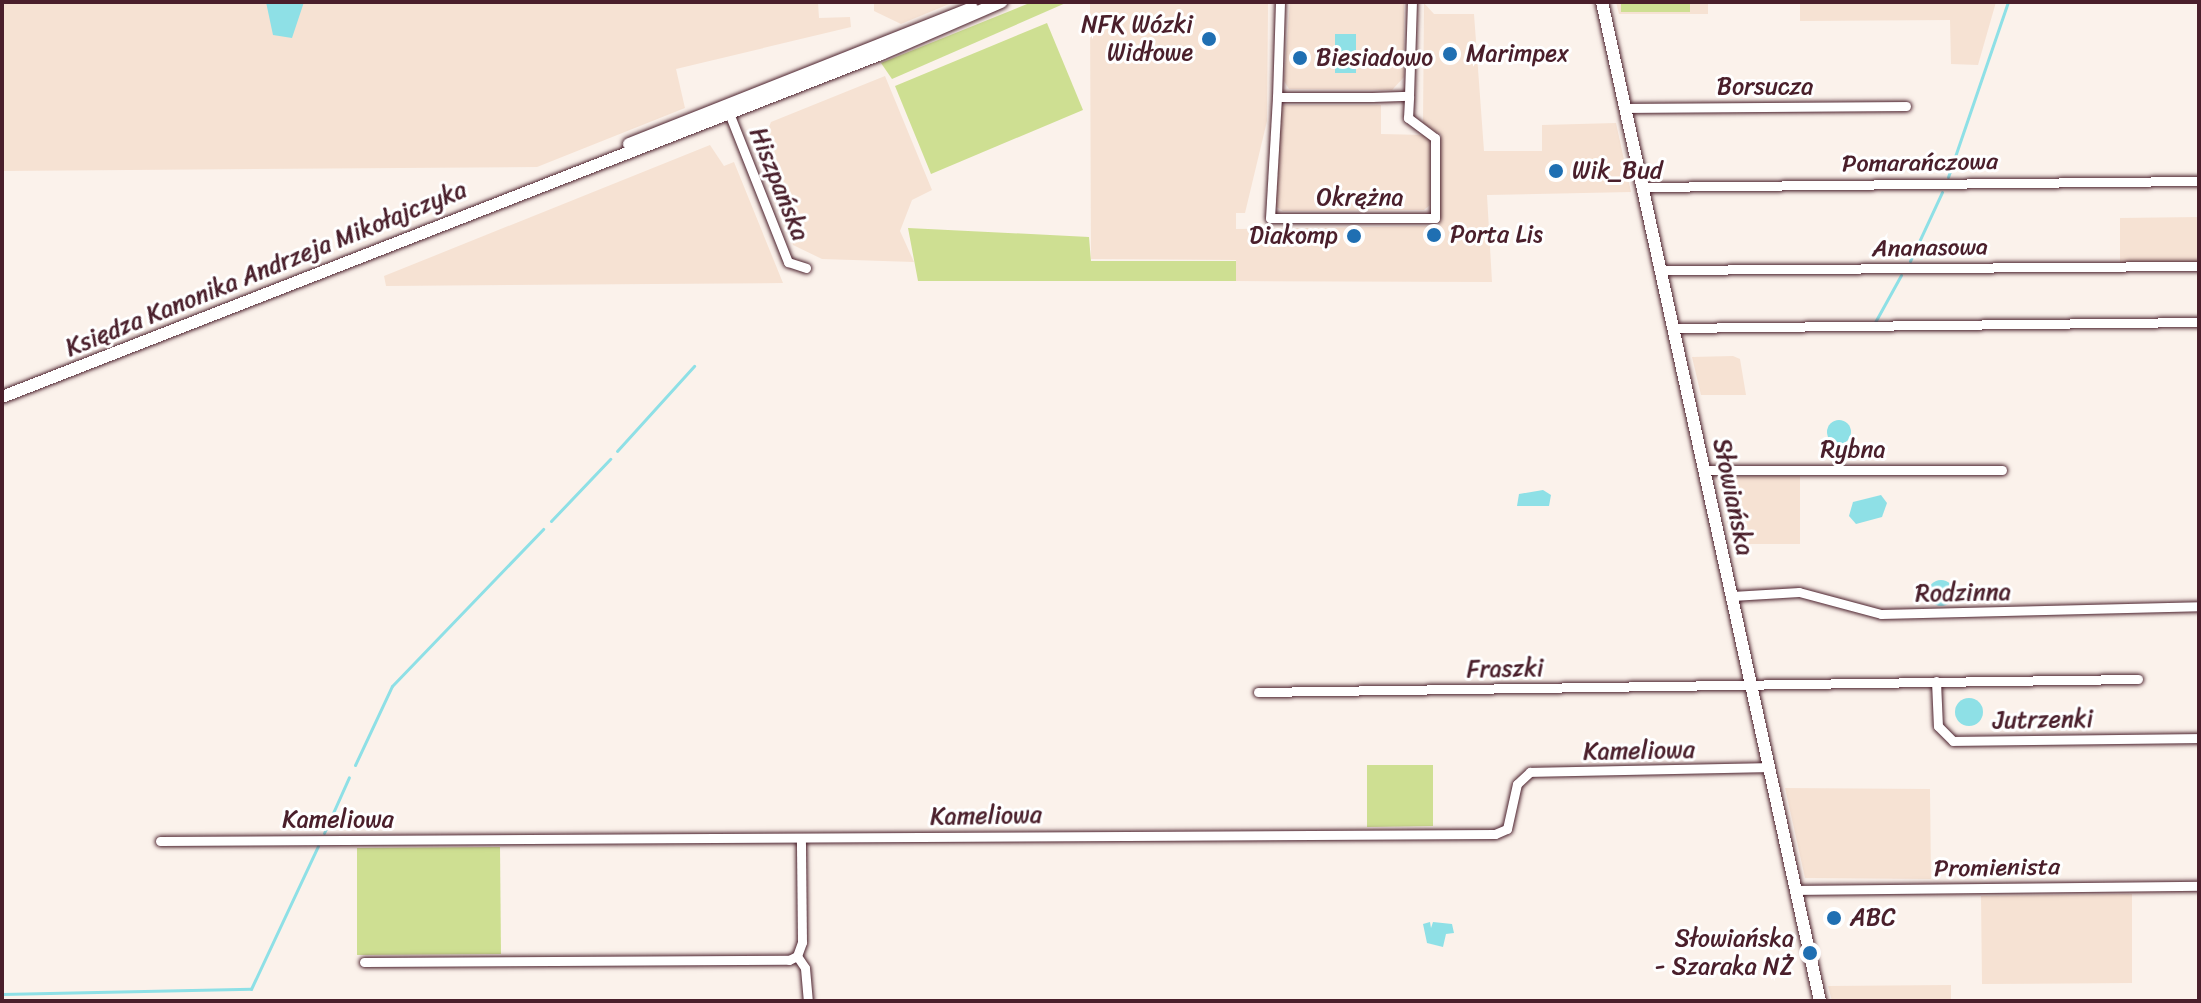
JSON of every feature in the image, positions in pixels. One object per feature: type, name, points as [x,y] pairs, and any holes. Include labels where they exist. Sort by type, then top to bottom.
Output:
[{"type":"main road","name":"Księdza Kanonika Andrzeja Mikołajczyka","points":[[879,48],[989,2]]},
{"type":"main road","name":"Księdza Kanonika Andrzeja Mikołajczyka","points":[[2,397],[1001,2]]},
{"type":"main road","name":"Słowiańska","points":[[1602,2],[1820,1001]]},
{"type":"street","name":"Okrężna","points":[[1280,2],[1270,218],[1435,218],[1435,138],[1408,118],[1412,2]]},
{"type":"street","points":[[1277,97],[1409,96]]},
{"type":"street","name":"Borsucza","points":[[1625,108],[1906,106]]},
{"type":"street","name":"Hiszpańska","points":[[727,108],[788,262],[806,268]]},
{"type":"street","name":"Pomarańczowa","points":[[1643,187],[2199,181]]},
{"type":"street","name":"Ananasowa","points":[[1661,270],[2199,266]]},
{"type":"street","points":[[1673,328],[2199,322]]},
{"type":"street","name":"Rybna","points":[[1705,470],[2002,470]]},
{"type":"street","name":"Rodzinna","points":[[1732,596],[1799,592],[1881,614],[2199,606]]},
{"type":"street","name":"Jutrzenki","points":[[1751,684],[2138,679]]},
{"type":"street","name":"Jutrzenki","points":[[1936,681],[1938,726],[1953,741],[2199,738]]},
{"type":"street","name":"Fraszki","points":[[1258,692],[1751,684]]},
{"type":"street","name":"Kameliowa","points":[[160,841],[1495,834],[1507,829],[1517,784],[1530,772],[1769,767]]},
{"type":"street","points":[[797,956],[802,942],[801,838]]},
{"type":"street","name":"Promienista","points":[[1796,890],[2199,886]]},
{"type":"street","points":[[364,962],[797,956]]},
{"type":"street","points":[[797,956],[805,968],[808,1001]]},
{"type":"shaded area","points":[[2,2],[818,2],[819,18],[850,17],[851,27],[676,69],[685,108],[537,167],[2,171]]},
{"type":"shaded area","points":[[874,2],[954,2],[901,24],[874,11]]},
{"type":"shaded area","points":[[1090,2],[1268,2],[1267,121],[1245,213],[1236,213],[1236,229],[1439,226],[1441,135],[1423,123],[1424,3],[1434,14],[1474,14],[1484,151],[1542,151],[1542,125],[1616,123],[1631,192],[1487,195],[1492,282],[1236,281],[1236,260],[1091,259]]},
{"type":"shaded area","points":[[1290,2],[1404,2],[1404,77],[1392,90],[1289,89],[1284,81]]},
{"type":"shaded area","points":[[1616,2],[1708,2],[1708,14],[1619,14]]},
{"type":"shaded area","points":[[1800,2],[1996,2],[1978,65],[1951,64],[1950,20],[1800,21]]},
{"type":"shaded area","points":[[885,76],[932,190],[912,200],[900,231],[914,262],[822,259],[793,245],[758,153],[771,122]]},
{"type":"shaded area","points":[[1282,105],[1381,105],[1381,134],[1425,135],[1430,141],[1430,205],[1424,210],[1283,211],[1275,206]]},
{"type":"shaded area","points":[[710,145],[724,166],[734,162],[783,283],[386,286],[384,276]]},
{"type":"shaded area","points":[[2199,217],[2199,263],[2120,264],[2120,218]]},
{"type":"shaded area","points":[[1733,356],[1740,359],[1746,395],[1701,395],[1692,357]]},
{"type":"shaded area","points":[[1718,476],[1800,476],[1800,544],[1732,544]]},
{"type":"shaded area","points":[[1785,788],[1930,789],[1931,879],[1805,878]]},
{"type":"shaded area","points":[[2132,894],[2132,983],[1982,984],[1981,896]]},
{"type":"shaded area","points":[[1951,985],[1951,1001],[1832,1001],[1828,986]]},
{"type":"green space","points":[[1032,2],[1068,2],[892,79],[881,63]]},
{"type":"green space","points":[[1621,2],[1690,2],[1690,12],[1621,12]]},
{"type":"green space","points":[[1047,23],[1083,110],[931,174],[895,86]]},
{"type":"green space","points":[[908,228],[1089,237],[1091,261],[1236,261],[1236,281],[918,281]]},
{"type":"green space","points":[[1367,765],[1433,765],[1433,826],[1367,827]]},
{"type":"green space","points":[[500,847],[501,954],[357,955],[357,848]]},
{"type":"water","points":[[266,2],[304,2],[292,38],[273,35]]},
{"type":"water","points":[[1335,34],[1356,34],[1356,73],[1335,73]]},
{"type":"water","points":[[1839,420],[1847,424],[1851,432],[1847,440],[1839,444],[1831,440],[1827,432],[1831,424]]},
{"type":"water","points":[[1543,490],[1551,495],[1549,506],[1517,506],[1519,494]]},
{"type":"water","points":[[1881,495],[1887,503],[1882,517],[1856,524],[1849,516],[1853,502]]},
{"type":"water","points":[[1941,580],[1950,584],[1954,593],[1950,602],[1941,606],[1932,602],[1928,593],[1932,584]]},
{"type":"water","points":[[1969,698],[1979,702],[1983,712],[1979,722],[1969,726],[1959,722],[1955,712],[1959,702]]},
{"type":"water","points":[[1430,922],[1431,928],[1433,922],[1452,924],[1454,933],[1446,934],[1443,947],[1427,943],[1423,924]]},
{"type":"waterway","points":[[1948,177],[2008,2]]},
{"type":"waterway","points":[[1910,261],[1942,192]]},
{"type":"waterway","points":[[1874,324],[1901,275]]},
{"type":"waterway","points":[[617,451],[694,366]]},
{"type":"waterway","points":[[551,521],[610,459]]},
{"type":"waterway","points":[[355,765],[392,686],[543,529]]},
{"type":"waterway","points":[[324,833],[349,777]]},
{"type":"waterway","points":[[2,994],[251,989],[318,846]]},
{"type":"place","name":"NFK Wózki Widłowe","points":[[1209,39]]},
{"type":"place","name":"Marimpex","points":[[1450,54]]},
{"type":"place","name":"Biesiadowo","points":[[1300,58]]},
{"type":"place","name":"Wik_Bud","points":[[1556,171]]},
{"type":"place","name":"Porta Lis","points":[[1434,235]]},
{"type":"place","name":"Diakomp","points":[[1354,236]]},
{"type":"place","name":"ABC","points":[[1834,918]]},
{"type":"place","name":"Słowiańska - Szaraka NŻ","points":[[1810,953]]}]
